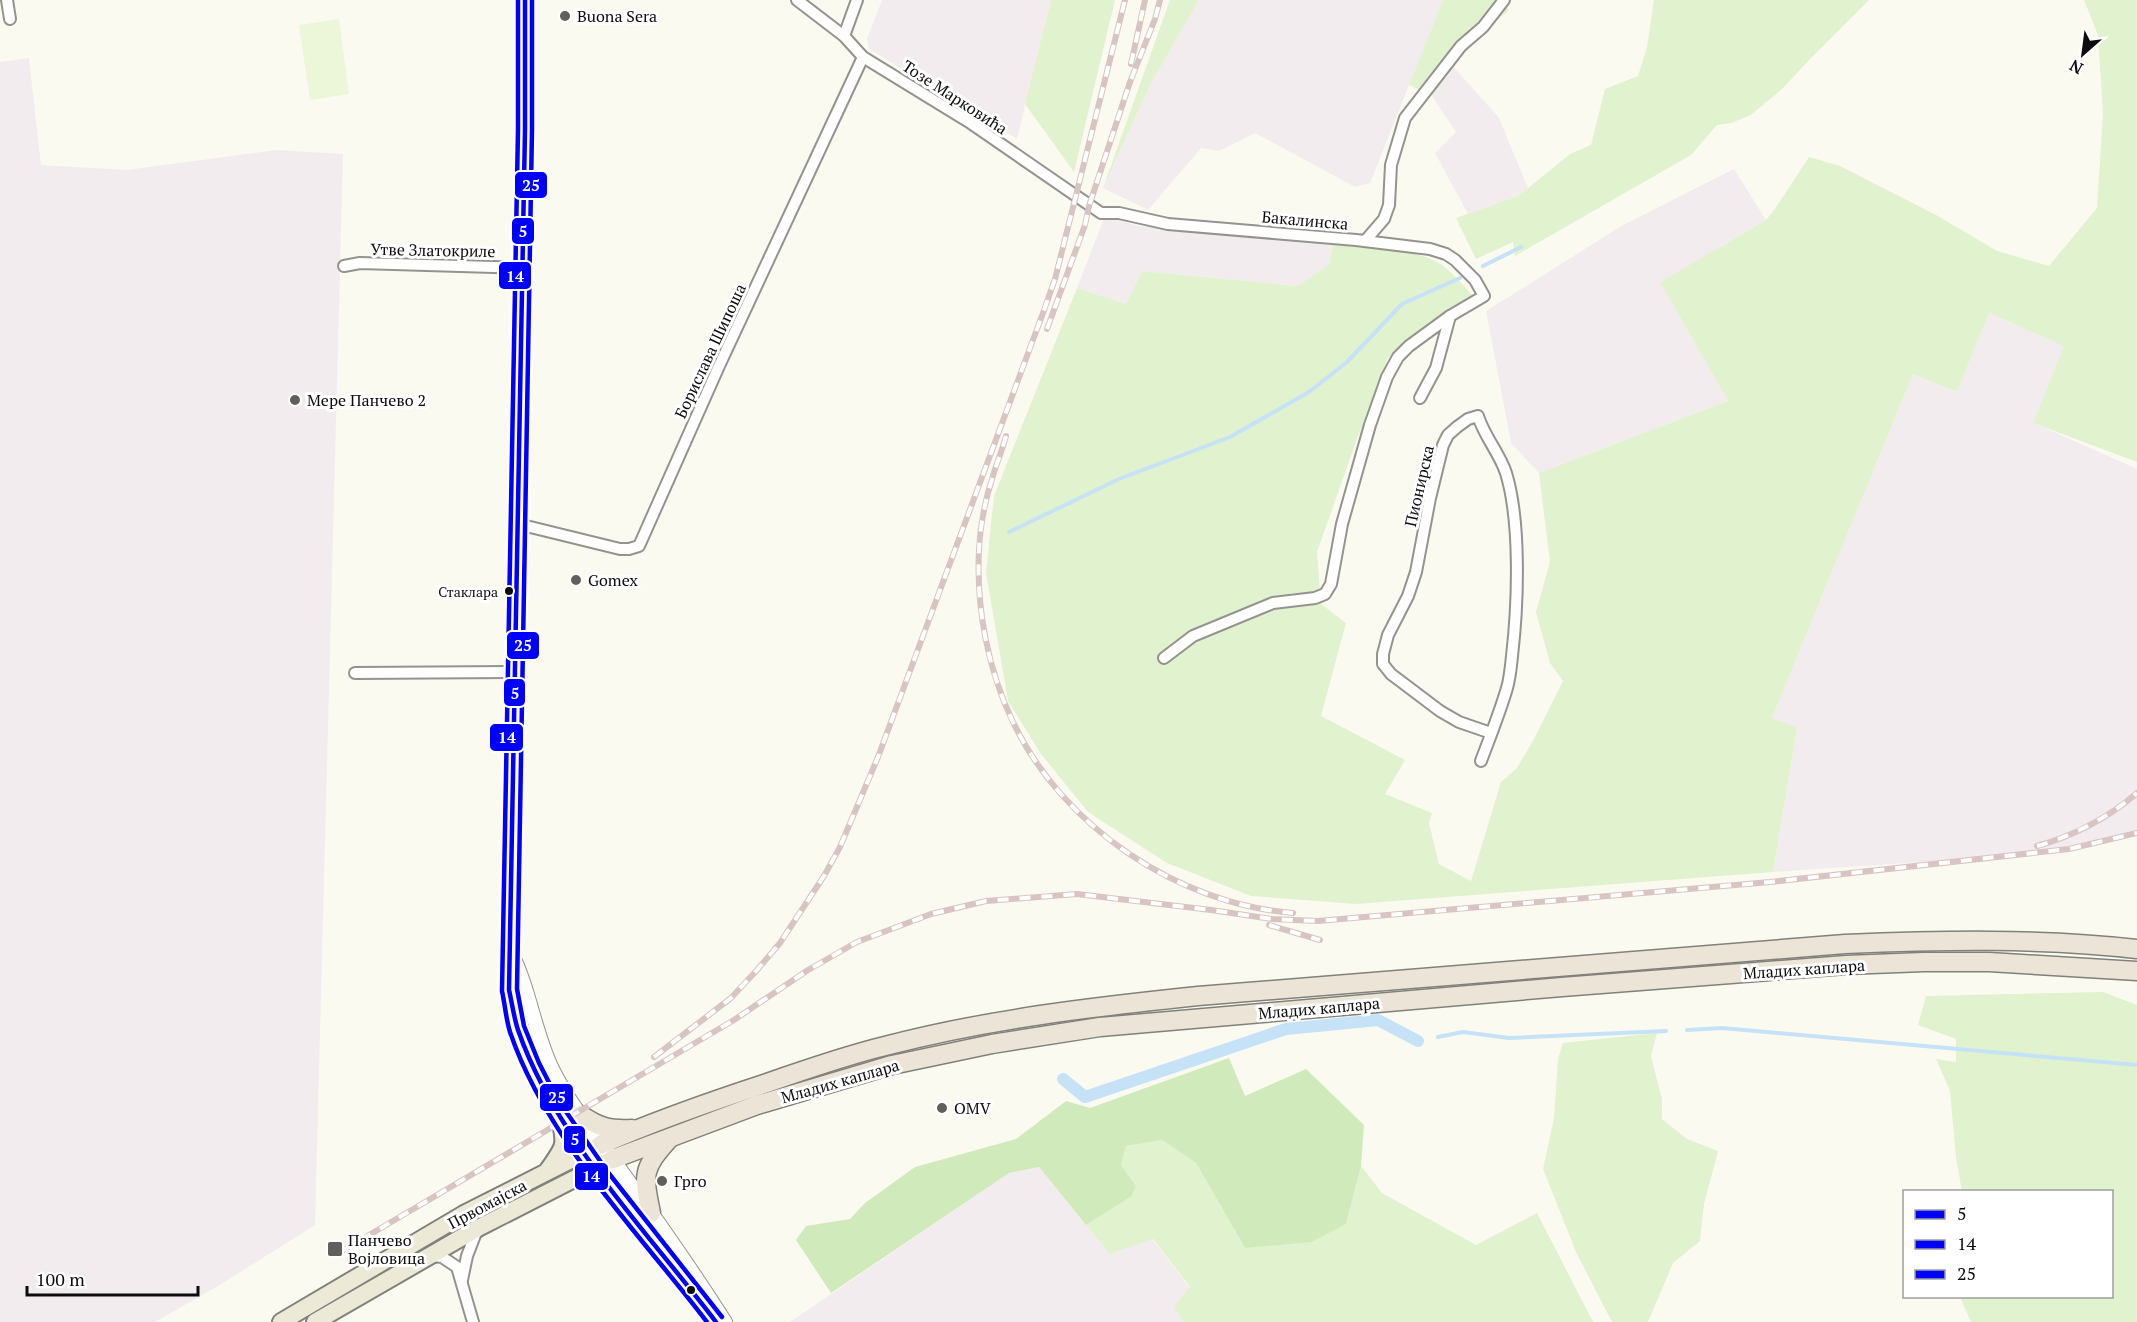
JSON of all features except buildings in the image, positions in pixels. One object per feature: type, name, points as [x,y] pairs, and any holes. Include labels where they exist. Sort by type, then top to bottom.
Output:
[{"type":"highway","name":"Младих каплара","points":[[640,1128],[827,1062],[885,1046],[986,1024],[1063,1011],[1198,996],[1845,944],[1968,940],[2137,947]]},
{"type":"highway","name":"Младих каплара","points":[[608,1152],[673,1135],[757,1105],[892,1065],[992,1044],[1100,1027],[1846,965],[1924,962],[2044,964]]},
{"type":"highway","points":[[2044,964],[2137,971]]},
{"type":"highway","points":[[2044,964],[2137,980]]},
{"type":"highway","points":[[581,1115],[597,1126],[617,1130],[640,1128]]},
{"type":"highway","points":[[608,1152],[640,1128]]},
{"type":"highway","points":[[651,1213],[645,1183],[647,1168],[657,1152],[673,1135]]},
{"type":"main road","points":[[546,1172],[563,1146],[565,1137],[559,1113]]},
{"type":"main road","name":"Првомајска","points":[[281,1322],[464,1214],[584,1153],[608,1152]]},
{"type":"main road","name":"Првомајска","points":[[315,1322],[478,1228],[594,1168],[608,1152]]},
{"type":"street","points":[[7,0],[10,19]]},
{"type":"street","name":"Тозе Марковића","points":[[797,0],[844,36],[863,57],[969,122],[1101,213]]},
{"type":"street","points":[[844,36],[857,0]]},
{"type":"street","name":"Бакалинска","points":[[1101,213],[1119,213],[1168,224],[1365,241],[1384,219],[1389,205],[1391,165],[1405,118],[1461,46],[1483,27],[1504,0]]},
{"type":"street","points":[[524,1],[525,108],[511,953],[507,972],[510,1005],[517,1031],[535,1072],[584,1153],[716,1322]]},
{"type":"street","name":"Борислава Шипоша","points":[[518,524],[620,549],[639,546],[719,366],[863,57]]},
{"type":"street","points":[[1164,658],[1193,636],[1273,603],[1315,598],[1325,594],[1330,584],[1342,524],[1364,447],[1387,377],[1398,357],[1409,346],[1450,316],[1485,296],[1475,280],[1446,254],[1430,249],[1365,241]]},
{"type":"street","name":"Утве Златокриле","points":[[344,266],[360,263],[522,268]]},
{"type":"street","points":[[1420,398],[1436,368],[1450,316]]},
{"type":"street","name":"Пионирска","points":[[1481,761],[1508,686],[1515,630],[1516,534],[1506,472],[1483,431],[1478,416],[1468,419],[1457,427],[1448,435],[1443,445],[1416,573],[1408,597],[1388,635],[1383,664],[1391,674],[1440,711],[1459,722],[1491,733]]},
{"type":"street","points":[[355,673],[514,672]]},
{"type":"street","points":[[511,953],[553,1070],[581,1115],[725,1322]]},
{"type":"street","points":[[462,1281],[469,1249],[478,1228]]},
{"type":"street","points":[[429,1256],[442,1257],[457,1267],[473,1322]]},
{"type":"shaded area","points":[[882,0],[1051,0],[1017,139],[869,49],[867,39]]},
{"type":"shaded area","points":[[1199,0],[1443,0],[1370,183],[1355,187],[1255,133],[1219,151],[1201,148],[1148,210],[1103,188],[1149,87]]},
{"type":"shaded area","points":[[29,58],[41,165],[126,170],[277,150],[343,154],[315,1225],[223,1283],[155,1322],[0,1322],[0,62]]},
{"type":"shaded area","points":[[1453,66],[1499,118],[1528,188],[1518,196],[1468,214],[1435,153],[1456,132],[1432,96]]},
{"type":"shaded area","points":[[1734,169],[1766,220],[1660,282],[1728,401],[1539,473],[1511,443],[1486,311],[1623,225]]},
{"type":"shaded area","points":[[1105,216],[1138,226],[1333,244],[1329,264],[1298,286],[1142,271],[1126,304],[1077,288]]},
{"type":"shaded area","points":[[1989,313],[2065,346],[2034,423],[2137,469],[2137,833],[2069,849],[1994,857],[1773,872],[1797,729],[1772,718],[1913,374],[1957,392]]},
{"type":"shaded area","points":[[1039,1167],[1109,1254],[1152,1239],[1190,1288],[1174,1306],[1183,1322],[790,1322],[1009,1173]]},
{"type":"green space","points":[[1051,0],[1115,0],[1074,172],[1025,104]]},
{"type":"green space","points":[[1170,0],[1199,0],[1149,87],[1103,188]]},
{"type":"green space","points":[[1443,0],[1507,0],[1508,11],[1474,40],[1432,96],[1409,85]]},
{"type":"green space","points":[[1654,0],[1869,0],[1782,89],[1751,115],[1731,123],[1717,125],[1691,155],[1515,256],[1513,242],[1476,259],[1456,218],[1518,196],[1570,154],[1591,145],[1605,89],[1638,76],[1647,47]]},
{"type":"green space","points":[[2084,0],[2137,0],[2137,462],[2033,423],[2064,346],[1989,313],[1957,392],[1913,374],[1772,718],[1797,728],[1773,872],[1356,904],[1251,896],[1167,863],[1088,812],[1041,754],[1008,701],[986,573],[994,496],[1077,288],[1126,304],[1142,271],[1298,286],[1329,264],[1333,244],[1396,251],[1431,259],[1448,270],[1473,296],[1388,358],[1317,552],[1321,604],[1346,623],[1321,716],[1405,760],[1385,794],[1432,813],[1429,823],[1439,864],[1471,881],[1501,782],[1517,768],[1563,681],[1550,663],[1536,612],[1550,562],[1539,473],[1728,401],[1660,282],[1766,220],[1809,157],[1840,166],[1938,216],[1997,251],[2049,266],[2097,208],[2103,113],[2098,35]]},
{"type":"green space","points":[[339,19],[349,94],[310,100],[299,25]]},
{"type":"green space","points":[[2103,992],[2137,1005],[2137,1322],[1971,1322],[1960,1298],[2113,1298],[2113,1190],[1962,1190],[1956,1158],[1950,1091],[1936,1059],[1956,1062],[1956,1039],[1918,1025],[1926,996]]},
{"type":"green space","points":[[1657,1033],[1651,1056],[1662,1099],[1662,1119],[1687,1139],[1718,1151],[1704,1204],[1700,1241],[1673,1263],[1648,1322],[1612,1322],[1576,1252],[1543,1169],[1554,1118],[1558,1059],[1563,1043]]},
{"type":"green space","points":[[1229,1058],[1245,1096],[1306,1069],[1364,1125],[1361,1166],[1346,1224],[1311,1242],[1245,1248],[1196,1163],[1162,1140],[1126,1146],[1121,1165],[1136,1186],[1132,1196],[1086,1225],[1039,1167],[1009,1173],[831,1293],[796,1240],[806,1226],[850,1219],[865,1203],[915,1167],[1016,1139],[1066,1101],[1090,1108]]},
{"type":"green space","points":[[1162,1140],[1196,1163],[1245,1248],[1346,1224],[1361,1166],[1382,1193],[1476,1245],[1537,1213],[1593,1322],[1183,1322],[1174,1306],[1190,1287],[1153,1239],[1109,1254],[1086,1225],[1132,1196],[1136,1186],[1121,1165],[1126,1146]]},
{"type":"waterway","points":[[1483,266],[1521,247]]},
{"type":"waterway","points":[[1009,532],[1119,479],[1230,437],[1309,392],[1347,362],[1402,304],[1460,278]]},
{"type":"waterway","points":[[1063,1079],[1085,1097],[1286,1029],[1378,1020],[1418,1041]]},
{"type":"waterway","points":[[1687,1030],[1722,1028],[2137,1065]]},
{"type":"waterway","points":[[1438,1037],[1463,1032],[1509,1038],[1666,1031]]},
{"type":"railway","points":[[654,1057],[731,998],[757,970],[780,943],[824,876],[840,847],[878,757],[1055,279],[1125,0]]},
{"type":"railway","points":[[1131,64],[1145,0]]},
{"type":"railway","points":[[1047,329],[1085,225],[1089,206],[1130,82],[1155,19],[1160,0]]},
{"type":"railway","points":[[1006,436],[989,487],[982,523],[979,550],[980,594],[990,660],[1004,702],[1035,760],[1062,795],[1093,826],[1129,854],[1167,876],[1208,894],[1250,907],[1293,913]]},
{"type":"railway","points":[[2037,846],[2090,825],[2137,793]]},
{"type":"railway","points":[[342,1251],[734,1020],[808,970],[857,942],[931,914],[986,901],[1077,894],[1272,919],[1318,921],[1770,882],[2069,849],[2137,833]]},
{"type":"railway","points":[[1269,925],[1320,940]]},
{"type":"transit line","name":"14","points":[[518,0],[518,129],[502,991],[510,1032],[526,1072],[546,1110],[596,1184],[707,1322]]},
{"type":"transit line","name":"5","points":[[525,0],[525,129],[509,990],[518,1030],[555,1109],[605,1183],[716,1322]]},
{"type":"transit line","name":"25","points":[[532,0],[532,129],[517,989],[524,1026],[539,1063],[558,1100],[607,1171],[722,1317]]},
{"type":"place","name":"Buona Sera","points":[[565,16]]},
{"type":"place","name":"Мере Панчево 2","points":[[295,400]]},
{"type":"place","name":"Gomex","points":[[576,580]]},
{"type":"place","name":"Стаклара","points":[[509,591]]},
{"type":"place","name":"OMV","points":[[942,1108]]},
{"type":"place","name":"Грго","points":[[662,1181]]},
{"type":"place","name":"Панчево Војловица","points":[[335,1249]]}]
